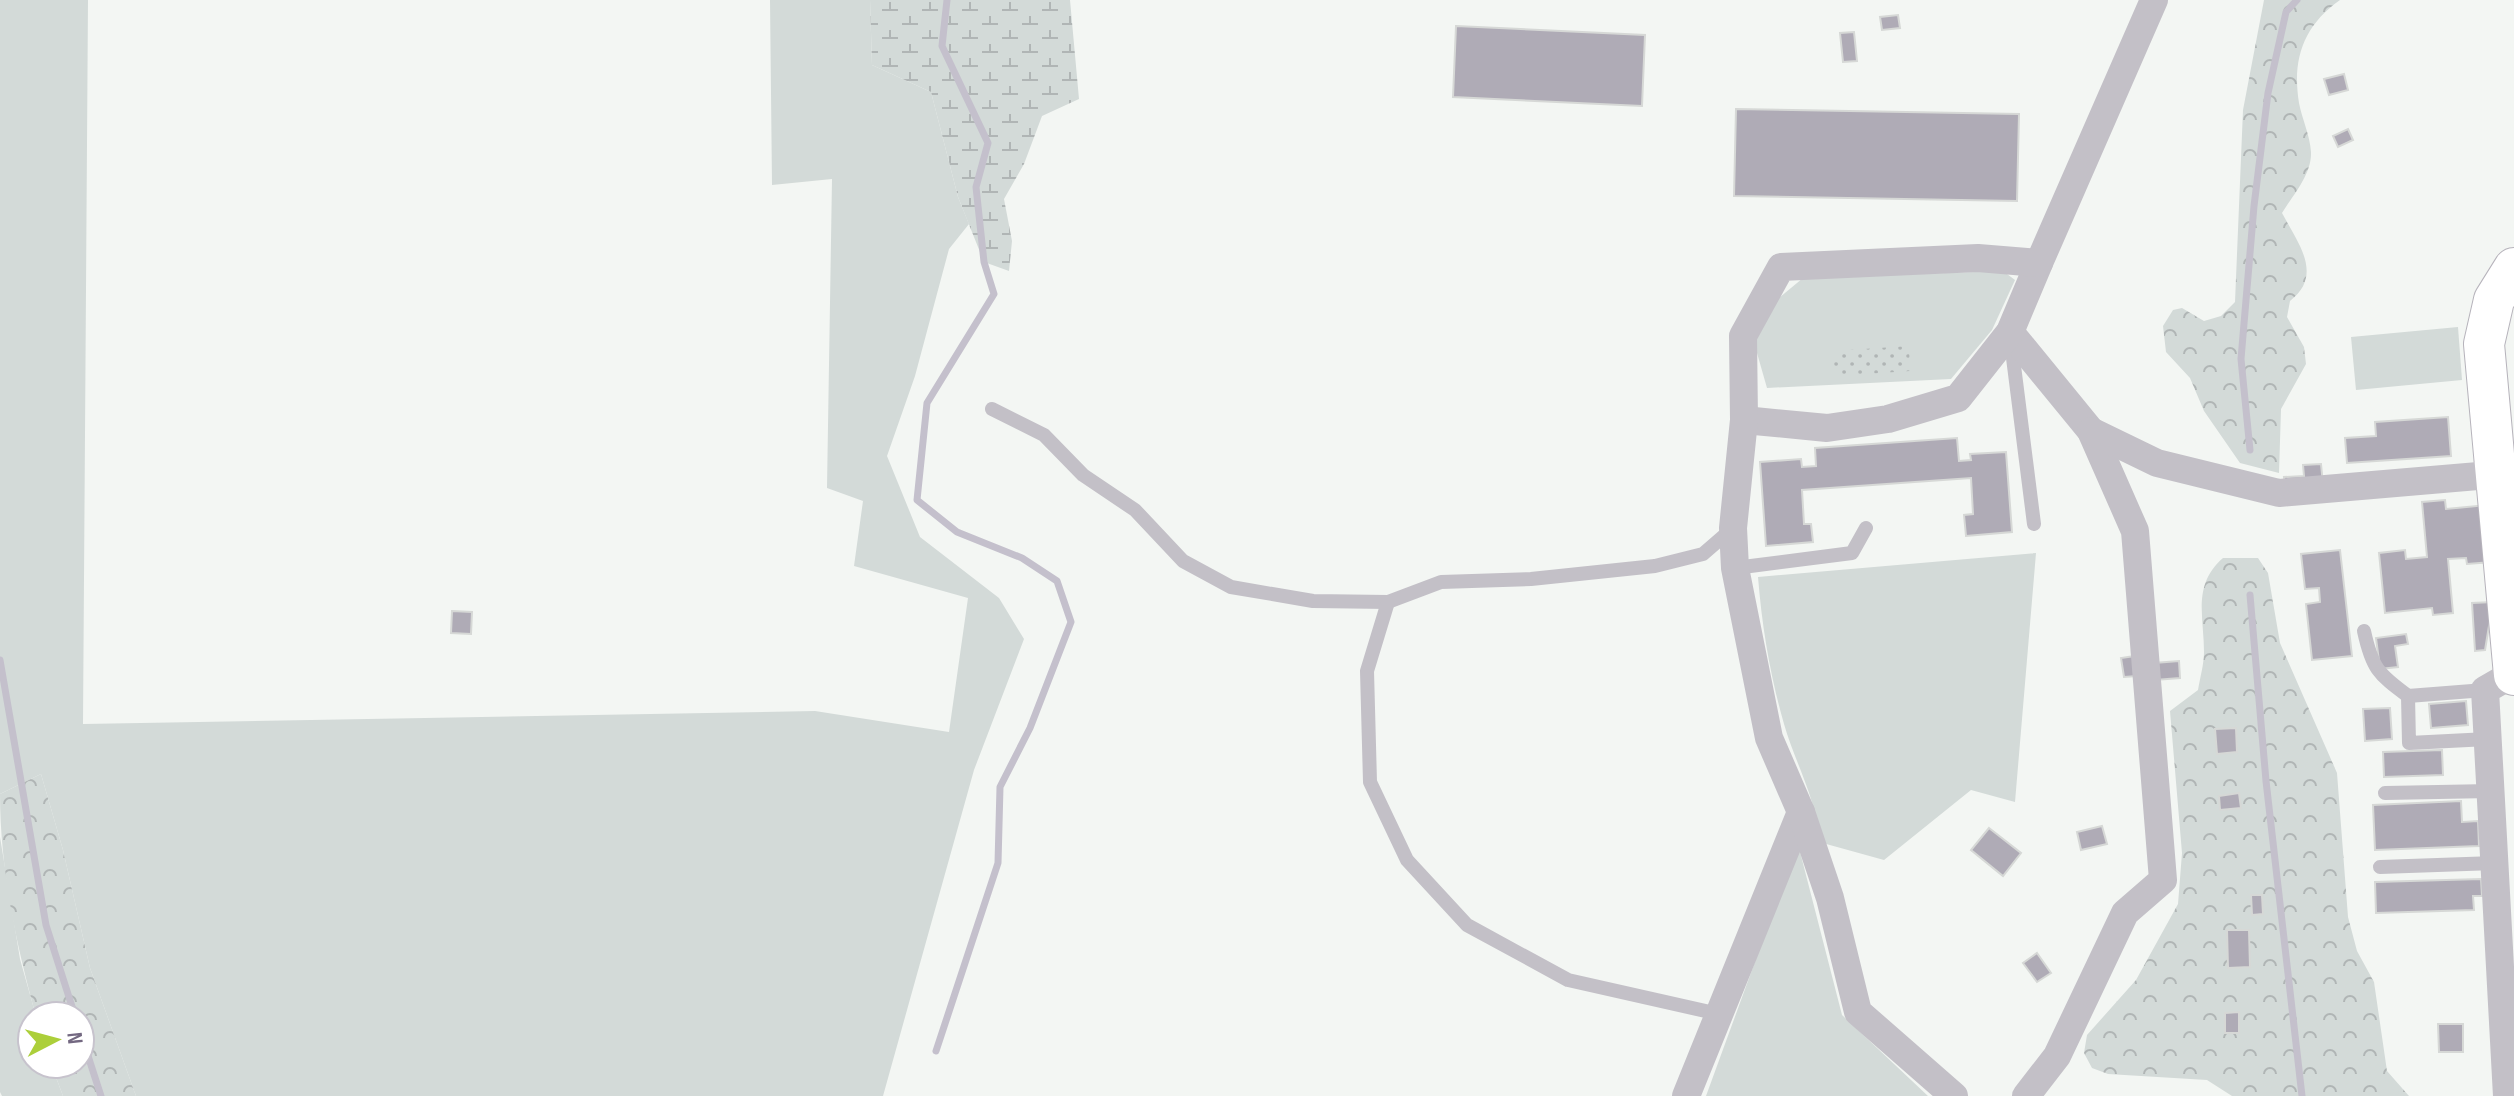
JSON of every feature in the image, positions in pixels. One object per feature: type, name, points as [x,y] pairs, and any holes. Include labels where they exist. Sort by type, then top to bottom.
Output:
[{"type":"street","points":[[1744,420],[1827,428],[1888,419],[1958,398],[2010,332],[2154,0]]},
{"type":"street","points":[[1954,1096],[1858,1012],[1830,898],[1801,812],[1769,738],[1735,568],[1733,528],[1744,420],[1743,336],[1781,267],[1978,258],[2039,263]]},
{"type":"street","points":[[2507,1096],[2509,1021],[2488,739],[2504,680],[2506,473],[2484,344],[2502,315],[2494,300],[2514,268]]},
{"type":"street","points":[[2010,332],[2091,431],[2135,531],[2163,880],[2125,913],[2057,1056],[2026,1096]]},
{"type":"street","points":[[2091,431],[2157,463],[2279,493],[2506,473]]},
{"type":"street","points":[[1686,1096],[1801,812]]},
{"type":"lane","points":[[2010,332],[2034,524]]},
{"type":"lane","points":[[992,409],[1044,435],[1083,475],[1135,510],[1183,561],[1231,587],[1313,601],[1388,602],[1441,582],[1531,579],[1655,566],[1703,554],[1733,528]]},
{"type":"lane","points":[[1735,568],[1852,553],[1866,528]]},
{"type":"lane","points":[[1388,602],[1367,671],[1370,782],[1407,860],[1467,925],[1568,980],[1719,1014]]},
{"type":"lane","points":[[2364,631],[2370,659],[2378,675],[2408,696],[2504,680]]},
{"type":"lane","points":[[2408,696],[2409,743],[2488,739]]},
{"type":"lane","points":[[2385,793],[2491,791]]},
{"type":"lane","points":[[2380,867],[2495,863]]},
{"type":"green space","points":[[0,0],[88,0],[83,724],[815,711],[949,732],[968,598],[854,566],[863,501],[827,488],[832,179],[772,185],[770,0],[870,0],[872,65],[931,92],[958,197],[969,224],[949,249],[915,376],[887,456],[920,537],[999,598],[1024,639],[974,770],[883,1096],[136,1096],[90,968],[63,850],[41,774],[0,794]]},
{"type":"green space","points":[[870,0],[1070,0],[1079,99],[1042,116],[1024,164],[1004,199],[1012,241],[1009,271],[984,262],[958,197],[931,92],[872,65]]},
{"type":"green space","points":[[2264,0],[2340,0],[2327,10],[2309,33],[2297,72],[2299,103],[2311,152],[2301,184],[2282,213],[2301,247],[2307,270],[2300,291],[2290,301],[2287,317],[2304,347],[2306,364],[2281,409],[2279,473],[2240,463],[2204,411],[2190,378],[2166,352],[2163,326],[2173,310],[2182,308],[2204,321],[2221,316],[2235,302],[2243,110]]},
{"type":"green space","points":[[2003,271],[2015,280],[1992,330],[1951,379],[1767,388],[1753,339],[1768,307],[1803,278]]},
{"type":"green space","points":[[2458,327],[2462,380],[2356,390],[2351,337]]},
{"type":"green space","points":[[1909,346],[1910,371],[1835,376],[1833,351]]},
{"type":"green space","points":[[2036,553],[2015,802],[1971,790],[1884,860],[1819,842],[1815,812],[1784,724],[1775,687],[1764,633],[1758,577]]},
{"type":"green space","points":[[2223,558],[2258,558],[2268,573],[2280,643],[2337,773],[2348,917],[2357,951],[2374,982],[2387,1071],[2409,1096],[2232,1096],[2207,1080],[2108,1074],[2092,1068],[2084,1053],[2087,1035],[2136,980],[2178,904],[2182,853],[2170,711],[2198,690],[2204,657],[2203,590],[2213,568]]},
{"type":"green space","points":[[41,774],[63,850],[90,968],[136,1096],[63,1096],[57,1080],[96,1080],[96,1000],[32,1000],[10,906],[0,794]]},
{"type":"green space","points":[[0,837],[20,959],[32,1000],[16,1000],[16,1080],[57,1080],[63,1096],[2,1096]]},
{"type":"green space","points":[[1798,844],[1842,1015],[1928,1096],[1706,1096]]},
{"type":"building","points":[[1898,15],[1900,28],[1882,30],[1880,17]]},
{"type":"building","points":[[1456,26],[1645,35],[1642,106],[1453,97]]},
{"type":"building","points":[[1854,32],[1857,61],[1843,62],[1840,33]]},
{"type":"building","points":[[2344,74],[2348,90],[2329,95],[2324,79]]},
{"type":"building","points":[[1736,109],[2019,114],[2017,201],[1734,196]]},
{"type":"building","points":[[2348,129],[2353,140],[2338,147],[2333,136]]},
{"type":"building","points":[[2448,417],[2451,456],[2347,463],[2345,438],[2376,436],[2375,422]]},
{"type":"building","points":[[1957,438],[1959,461],[1971,460],[1970,454],[2006,452],[2012,532],[1966,536],[1964,515],[1973,514],[1971,478],[1802,490],[1804,524],[1811,524],[1813,542],[1766,546],[1760,462],[1801,459],[1802,467],[1816,466],[1815,448]]},
{"type":"building","points":[[2321,464],[2323,484],[2285,487],[2284,477],[2304,476],[2303,465]]},
{"type":"building","points":[[2445,500],[2446,509],[2487,505],[2492,562],[2467,564],[2466,558],[2448,559],[2453,613],[2433,615],[2432,608],[2385,613],[2379,553],[2405,550],[2406,559],[2427,557],[2422,502]]},
{"type":"building","points":[[2340,550],[2352,656],[2312,660],[2306,604],[2320,602],[2319,588],[2305,589],[2301,554]]},
{"type":"building","points":[[2493,602],[2485,650],[2475,651],[2472,603]]},
{"type":"building","points":[[452,611],[472,612],[471,634],[451,633]]},
{"type":"building","points":[[2406,634],[2408,644],[2395,646],[2398,667],[2380,669],[2376,638]]},
{"type":"building","points":[[2135,656],[2137,676],[2124,677],[2121,658]]},
{"type":"building","points":[[2179,661],[2180,678],[2155,680],[2154,663]]},
{"type":"building","points":[[2466,701],[2468,725],[2431,728],[2429,704]]},
{"type":"building","points":[[2390,708],[2392,739],[2365,741],[2363,709]]},
{"type":"building","points":[[2236,728],[2237,752],[2217,754],[2215,729]]},
{"type":"building","points":[[2442,750],[2443,775],[2384,777],[2383,752]]},
{"type":"building","points":[[2239,793],[2241,808],[2220,810],[2219,796]]},
{"type":"building","points":[[2461,801],[2462,822],[2478,821],[2479,846],[2375,850],[2373,805]]},
{"type":"building","points":[[2102,826],[2107,844],[2081,850],[2077,832]]},
{"type":"building","points":[[1989,828],[2021,853],[2003,876],[1971,850]]},
{"type":"building","points":[[2481,879],[2482,896],[2473,896],[2474,910],[2376,913],[2375,882]]},
{"type":"building","points":[[2251,895],[2262,895],[2263,914],[2252,915]]},
{"type":"building","points":[[2227,930],[2249,930],[2250,967],[2228,968]]},
{"type":"building","points":[[2037,953],[2051,973],[2037,982],[2023,963]]},
{"type":"building","points":[[2239,1012],[2239,1033],[2225,1033],[2225,1013]]},
{"type":"building","points":[[2438,1024],[2463,1024],[2463,1052],[2439,1052]]},
{"type":"waterway","points":[[936,1051],[998,863],[1000,787],[1030,728],[1071,622],[1057,581],[1022,558],[957,532],[917,500],[927,403],[994,294],[984,262],[976,187],[988,143],[942,46],[947,0]]},
{"type":"waterway","points":[[2250,450],[2241,359],[2254,206],[2268,93],[2286,12],[2297,0]]},
{"type":"waterway","points":[[2250,595],[2266,781],[2302,1096]]},
{"type":"waterway","points":[[0,660],[46,925],[70,1000]]},
{"type":"waterway","points":[[96,1080],[101,1096]]}]
